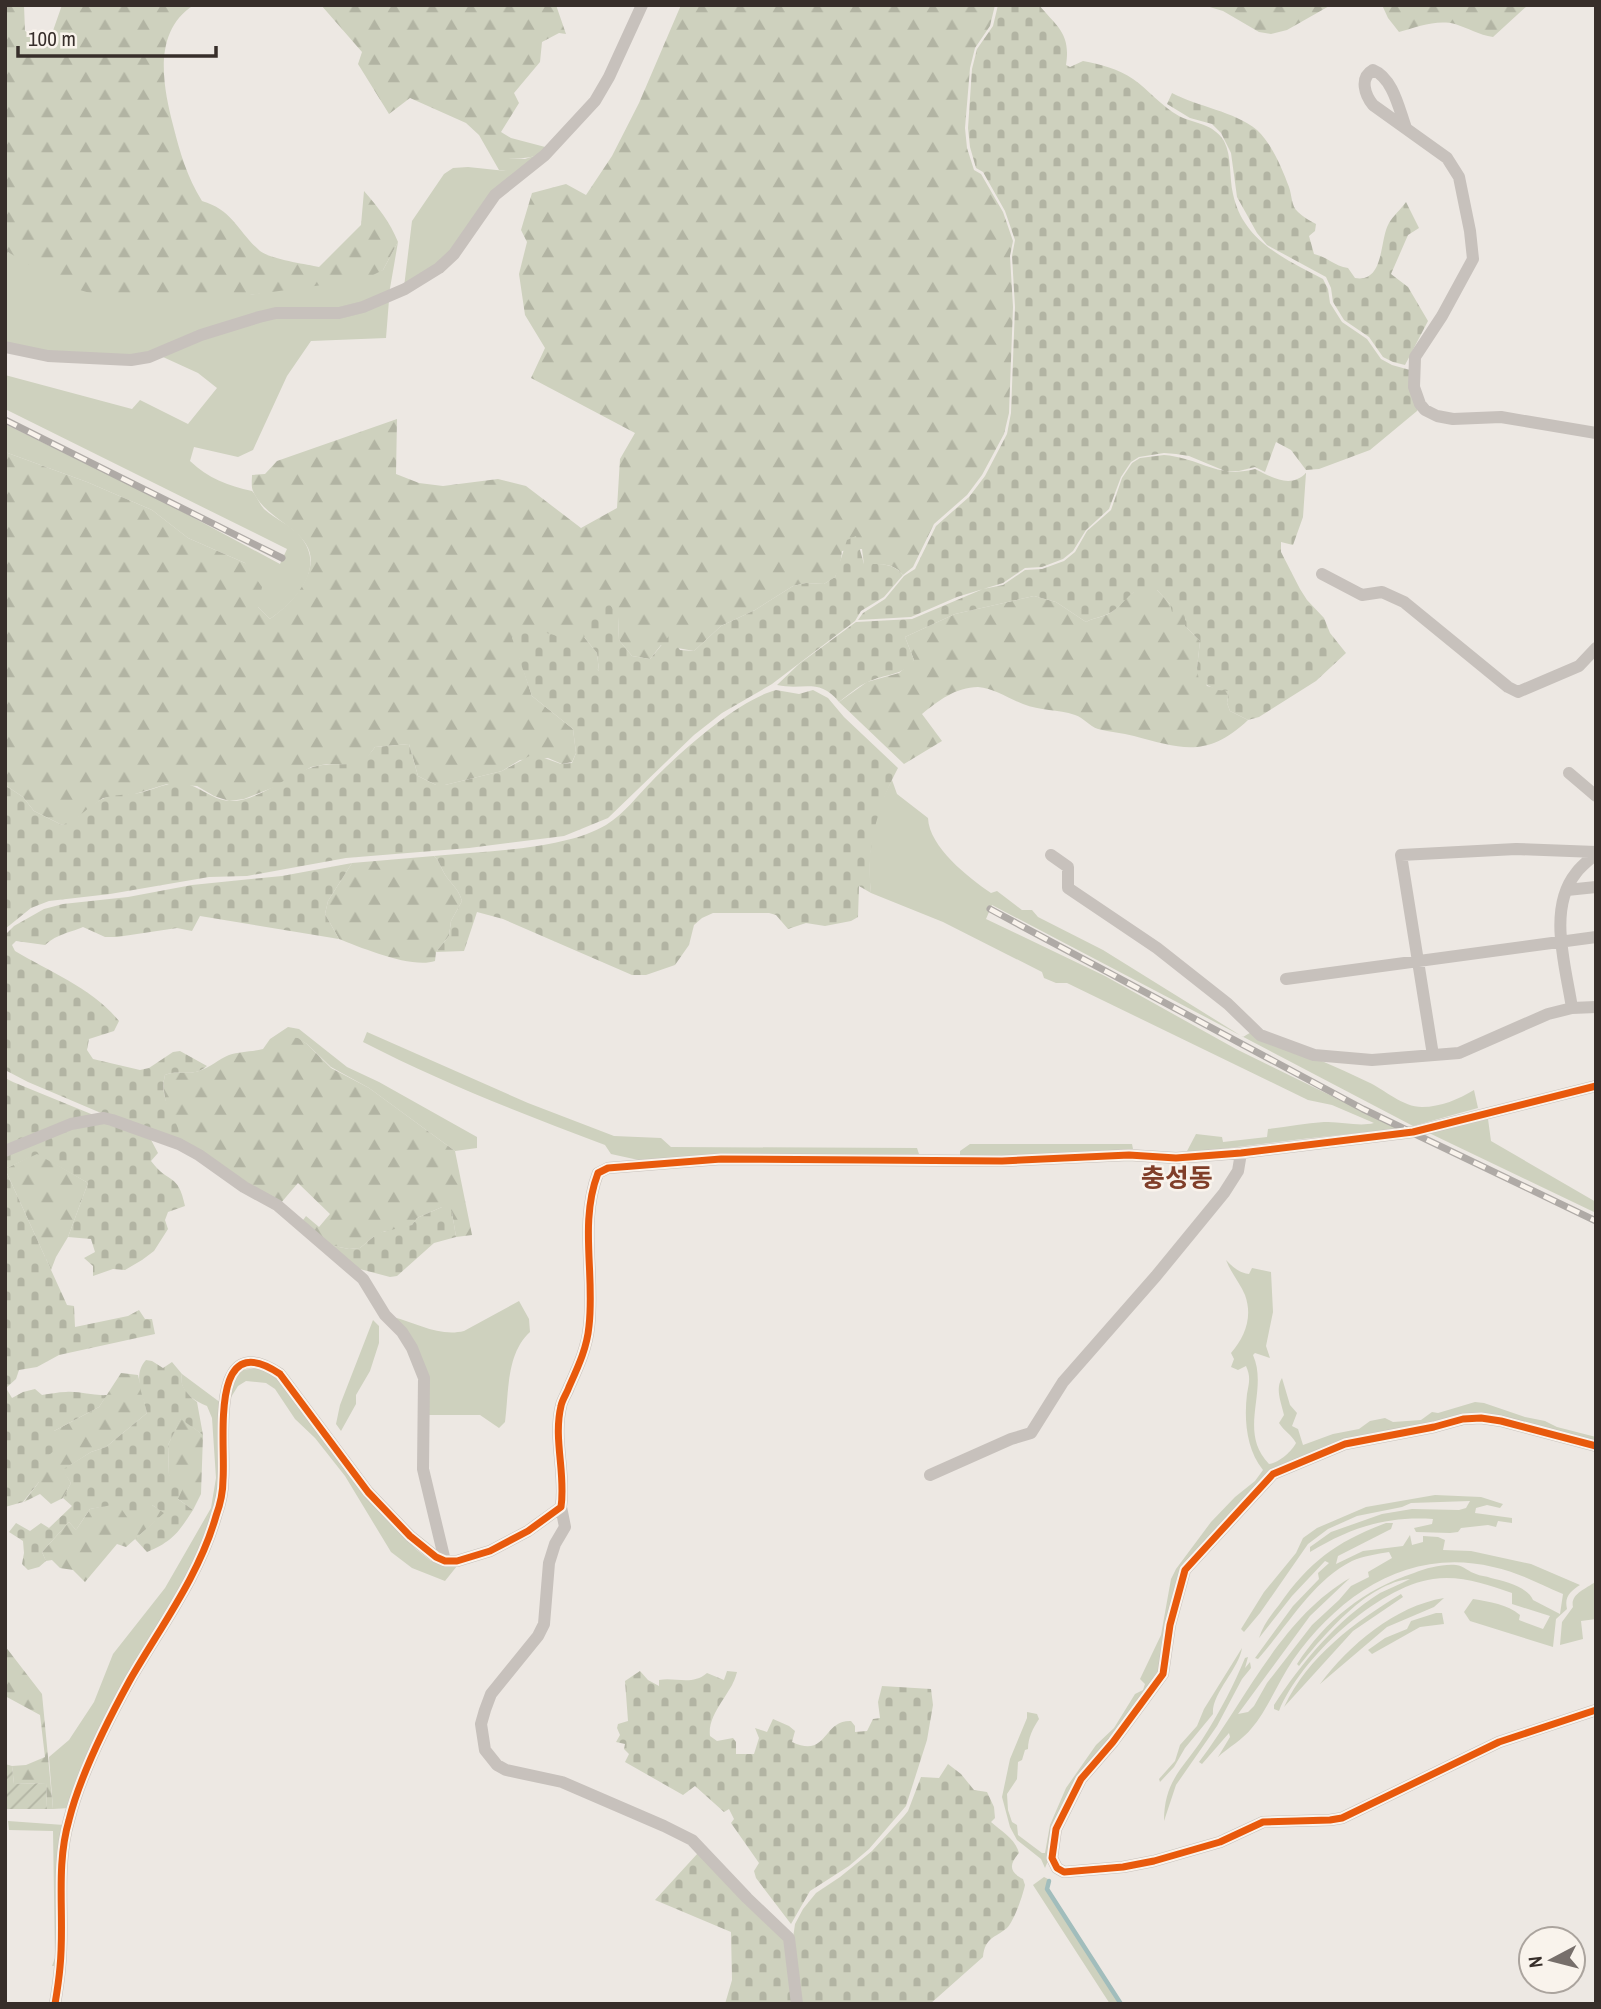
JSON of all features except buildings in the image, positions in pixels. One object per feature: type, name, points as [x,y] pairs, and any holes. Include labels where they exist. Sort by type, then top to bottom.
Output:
[{"type":"street","points":[[5,347],[48,356],[131,360],[149,357],[201,334],[259,317],[275,313],[340,313],[363,307],[405,289],[439,268],[454,254],[495,195],[545,155],[595,101],[610,77],[642,5]]},
{"type":"street","points":[[1406,128],[1447,158],[1459,177],[1473,259],[1442,316],[1415,356],[1414,387],[1420,404],[1425,410],[1453,419],[1501,417],[1596,433]]},
{"type":"street","points":[[1322,575],[1362,595],[1382,592],[1404,602],[1508,687],[1518,692],[1579,666],[1596,648]]},
{"type":"street","points":[[1569,773],[1596,796]]},
{"type":"street","points":[[1433,1055],[1401,855],[1516,849],[1596,853]]},
{"type":"street","points":[[1572,1008],[1562,941],[1561,902],[1575,874],[1596,853]]},
{"type":"street","points":[[1051,855],[1068,867],[1068,888],[1157,948],[1228,1004],[1260,1035],[1314,1055],[1372,1060],[1459,1053],[1548,1014],[1572,1008],[1596,1007]]},
{"type":"street","points":[[1567,890],[1596,887]]},
{"type":"street","points":[[1286,979],[1596,937]]},
{"type":"street","points":[[797,2004],[789,1938],[692,1840],[562,1782],[506,1770],[497,1765],[485,1750],[481,1724],[491,1694],[524,1655],[544,1624],[549,1563],[555,1544],[565,1527],[561,1507],[563,1480],[559,1421],[561,1405],[583,1352],[589,1327],[587,1223],[593,1185],[598,1173],[608,1168],[624,1166],[721,1159],[1002,1161],[1129,1155],[1177,1158],[1241,1153],[1413,1132],[1596,1086]]},
{"type":"street","points":[[5,1151],[71,1124],[104,1118],[112,1120],[200,1155],[244,1187],[277,1205],[363,1279],[385,1315],[402,1332],[412,1348],[424,1378],[423,1469],[445,1561]]},
{"type":"street","points":[[930,1475],[1011,1439],[1031,1433],[1063,1382],[1224,1193],[1238,1171],[1241,1153]]},
{"type":"street","points":[[55,2004],[61,1966],[61,1850],[69,1817],[91,1761],[130,1681],[175,1606],[209,1540],[218,1513],[223,1482],[223,1404],[227,1383],[235,1368],[251,1361],[263,1363],[280,1374],[368,1492],[423,1548],[445,1561],[457,1561],[490,1551],[527,1531],[561,1507]]},
{"type":"street","points":[[1596,1446],[1501,1421],[1463,1419],[1345,1444],[1273,1474],[1185,1570],[1170,1625],[1163,1674],[1113,1742],[1081,1779],[1056,1829],[1052,1858],[1057,1868],[1064,1872],[1122,1867],[1220,1842],[1263,1822],[1329,1821],[1342,1818],[1499,1742],[1596,1710]]},
{"type":"green space","points":[[5,5],[24,5],[25,31],[48,45],[62,5],[194,5],[181,16],[172,29],[166,44],[164,77],[169,110],[181,155],[202,201],[221,210],[252,244],[265,254],[319,267],[361,225],[364,191],[383,215],[398,242],[383,270],[365,279],[250,295],[90,293],[63,285],[8,252],[5,255]]},
{"type":"green space","points":[[321,5],[556,5],[566,34],[559,33],[542,42],[540,62],[514,93],[519,103],[501,132],[511,138],[549,148],[530,157],[509,158],[512,168],[499,170],[479,135],[466,123],[410,98],[389,114],[358,64],[362,52]]},
{"type":"green space","points":[[681,5],[995,5],[990,26],[975,48],[970,68],[965,128],[967,148],[974,170],[981,174],[1003,212],[1013,241],[1010,256],[1013,307],[1009,413],[1004,434],[982,475],[967,495],[934,524],[913,567],[903,575],[890,566],[864,565],[862,549],[842,551],[835,577],[824,584],[806,583],[793,586],[755,610],[721,626],[694,651],[661,645],[650,659],[632,656],[619,640],[618,617],[584,637],[597,653],[599,671],[590,664],[513,638],[532,696],[573,729],[576,753],[572,762],[562,764],[548,758],[520,760],[502,771],[436,785],[418,776],[409,744],[375,747],[367,758],[356,765],[327,764],[311,767],[282,784],[244,799],[229,801],[197,786],[167,784],[135,794],[103,798],[72,822],[62,825],[34,811],[23,797],[5,785],[5,452],[87,482],[152,510],[188,538],[245,563],[262,587],[258,607],[270,619],[299,591],[311,563],[309,550],[303,540],[260,503],[252,489],[252,475],[265,474],[277,461],[397,419],[396,474],[419,483],[443,486],[498,479],[526,486],[581,528],[617,508],[620,459],[635,433],[531,378],[545,348],[525,315],[519,274],[527,242],[521,230],[532,193],[566,184],[586,195],[612,156],[639,103]]},
{"type":"green space","points":[[998,5],[1039,5],[1061,31],[1066,45],[1066,65],[1070,67],[1083,61],[1122,72],[1173,112],[1209,127],[1220,135],[1228,153],[1233,194],[1246,224],[1280,256],[1323,279],[1330,303],[1342,322],[1367,339],[1381,359],[1410,370],[1419,407],[1370,450],[1319,469],[1306,470],[1291,450],[1276,442],[1265,472],[1255,467],[1225,471],[1189,456],[1176,454],[1139,457],[1131,462],[1121,477],[1109,509],[1086,530],[1073,551],[1063,559],[1042,567],[1025,568],[1003,583],[957,597],[911,617],[858,620],[863,613],[885,599],[904,576],[915,569],[936,526],[969,497],[985,476],[1007,434],[1011,413],[1015,307],[1012,256],[1015,240],[1005,211],[983,172],[976,168],[968,128],[972,69],[977,49],[993,26]]},
{"type":"green space","points":[[1203,5],[1331,5],[1287,30],[1271,34],[1259,32],[1223,11]]},
{"type":"green space","points":[[1382,5],[1528,5],[1493,37],[1441,22],[1399,32]]},
{"type":"green space","points":[[1172,93],[1238,118],[1257,130],[1280,164],[1296,210],[1316,224],[1315,231],[1309,236],[1314,254],[1348,268],[1355,278],[1365,278],[1372,274],[1380,259],[1389,223],[1406,202],[1419,228],[1408,235],[1391,274],[1408,287],[1428,321],[1405,365],[1383,357],[1369,337],[1344,320],[1333,302],[1326,277],[1267,245],[1257,233],[1237,197],[1231,153],[1221,133],[1212,124],[1190,118],[1167,104]]},
{"type":"green space","points":[[543,153],[507,183],[452,252],[404,287],[412,221],[444,174],[453,168],[468,167],[506,171],[508,158],[525,159]]},
{"type":"green space","points":[[398,242],[389,294],[339,311],[275,310],[148,355],[79,356],[5,345],[7,252],[250,295],[383,270]]},
{"type":"green space","points":[[389,300],[386,338],[311,341],[287,376],[253,450],[238,457],[194,447],[190,461],[219,481],[252,491],[264,509],[295,531],[307,547],[310,570],[306,582],[290,602],[270,619],[258,607],[245,563],[188,538],[152,510],[87,482],[5,452],[5,424],[168,504],[280,564],[287,549],[5,409],[5,375],[132,409],[140,400],[188,424],[217,388],[198,373],[163,357],[204,338],[274,316]]},
{"type":"green space","points":[[1164,455],[1219,470],[1255,469],[1287,481],[1300,478],[1306,473],[1303,517],[1293,545],[1281,542],[1281,552],[1307,600],[1324,618],[1330,633],[1346,653],[1316,681],[1259,717],[1248,720],[1230,711],[1227,703],[1229,691],[1217,690],[1199,681],[1197,668],[1200,641],[1185,626],[1185,609],[1172,612],[1170,604],[1157,590],[1135,592],[1110,613],[1086,622],[1056,602],[1034,596],[955,614],[905,637],[914,660],[905,669],[864,684],[839,702],[832,694],[817,687],[777,685],[799,664],[856,622],[912,619],[983,589],[1003,585],[1025,570],[1042,569],[1064,561],[1075,552],[1087,531],[1111,510],[1122,478],[1132,463],[1140,458]]},
{"type":"green space","points":[[856,536],[864,564],[890,566],[903,575],[884,597],[861,611],[855,621],[772,684],[722,713],[694,735],[608,818],[564,836],[469,848],[346,858],[247,876],[209,877],[110,894],[49,901],[31,908],[5,929],[5,785],[23,797],[34,811],[62,825],[106,797],[139,793],[169,784],[186,784],[229,801],[250,798],[313,767],[355,763],[375,747],[409,744],[418,776],[436,785],[502,771],[533,754],[561,764],[572,763],[576,753],[573,729],[532,696],[512,638],[518,625],[554,635],[568,642],[599,671],[597,653],[584,637],[583,624],[597,608],[609,603],[618,617],[619,640],[632,656],[650,659],[669,636],[680,650],[694,651],[721,626],[755,610],[793,586],[806,583],[824,584],[835,577],[847,540]]},
{"type":"green space","points":[[1141,589],[1157,590],[1170,604],[1185,609],[1185,626],[1200,641],[1197,668],[1207,686],[1229,691],[1227,703],[1230,711],[1248,720],[1234,732],[1207,745],[1181,747],[1098,729],[1075,715],[1029,706],[978,687],[955,692],[922,714],[942,741],[904,764],[839,702],[867,682],[899,673],[914,660],[905,637],[955,614],[1034,596],[1056,602],[1086,622],[1110,613],[1128,596]]},
{"type":"green space","points":[[776,690],[799,694],[813,690],[828,698],[844,717],[898,768],[884,798],[875,828],[870,860],[871,893],[859,886],[858,917],[825,926],[806,923],[788,929],[776,915],[769,913],[713,913],[694,925],[689,945],[675,965],[646,975],[632,975],[503,919],[477,912],[464,951],[436,952],[449,936],[451,921],[462,901],[434,856],[546,844],[568,840],[606,825],[710,728],[745,704]]},
{"type":"green space","points":[[892,780],[897,794],[928,818],[935,840],[943,851],[982,887],[991,893],[997,891],[1022,910],[1032,910],[1038,917],[1103,950],[1241,1035],[992,905],[986,919],[1105,976],[1236,1049],[1399,1129],[1186,1153],[1196,1134],[1222,1137],[1223,1142],[1267,1137],[1268,1129],[1310,1123],[1374,1123],[1332,1105],[1308,1100],[1067,983],[1056,983],[1044,978],[1042,972],[943,922],[871,893],[872,835],[885,793]]},
{"type":"green space","points":[[434,856],[462,901],[451,921],[449,936],[436,952],[435,961],[425,963],[401,960],[339,939],[325,914],[328,901],[352,863]]},
{"type":"green space","points":[[352,863],[328,901],[325,914],[339,939],[200,916],[192,931],[177,928],[105,937],[83,927],[59,936],[45,945],[16,941],[12,945],[15,951],[96,999],[119,1021],[114,1031],[89,1039],[87,1050],[93,1059],[140,1070],[149,1068],[173,1052],[180,1051],[207,1066],[196,1072],[165,1075],[166,1101],[183,1142],[101,1113],[5,1070],[5,935],[14,926],[44,909],[63,904],[128,897],[192,885],[282,876]]},
{"type":"green space","points":[[288,1027],[299,1029],[347,1067],[477,1137],[477,1148],[455,1151],[369,1088],[331,1067],[297,1038],[270,1039]]},
{"type":"green space","points":[[1253,1031],[1354,1075],[1408,1104],[1436,1106],[1474,1090],[1478,1108],[1413,1126],[1243,1037]]},
{"type":"green space","points":[[367,1032],[528,1103],[614,1136],[661,1138],[671,1147],[917,1148],[919,1154],[793,1154],[643,1161],[611,1154],[605,1145],[482,1097],[363,1042]]},
{"type":"green space","points":[[298,1038],[331,1068],[369,1088],[455,1151],[472,1235],[456,1237],[452,1212],[442,1207],[417,1218],[412,1225],[392,1232],[385,1231],[373,1237],[360,1248],[349,1249],[324,1244],[301,1223],[306,1216],[319,1227],[330,1214],[298,1183],[280,1204],[185,1144],[174,1127],[168,1109],[164,1091],[165,1075],[199,1071],[229,1055],[263,1049],[270,1039]]},
{"type":"green space","points":[[5,1078],[13,1082],[96,1116],[5,1149]]},
{"type":"green space","points":[[1488,1119],[1491,1141],[1596,1202],[1596,1213],[1429,1133]]},
{"type":"green space","points":[[104,1120],[150,1138],[158,1153],[151,1161],[176,1183],[185,1206],[168,1212],[165,1220],[168,1229],[154,1251],[125,1270],[113,1269],[93,1276],[93,1266],[84,1258],[95,1252],[91,1239],[68,1237],[88,1183],[37,1154],[5,1169],[5,1154],[33,1141]]},
{"type":"green space","points":[[970,1144],[1132,1144],[1133,1149],[1014,1156],[960,1156],[960,1151]]},
{"type":"green space","points":[[37,1153],[88,1183],[68,1237],[51,1270],[5,1169]]},
{"type":"green space","points":[[5,1169],[67,1305],[74,1306],[75,1327],[128,1316],[139,1310],[145,1319],[152,1319],[155,1334],[59,1355],[37,1367],[19,1370],[16,1379],[6,1388],[12,1398],[35,1389],[42,1395],[71,1392],[107,1395],[99,1407],[54,1431],[55,1450],[39,1463],[39,1482],[23,1502],[5,1507]]},
{"type":"green space","points":[[449,1206],[456,1237],[434,1243],[397,1276],[390,1277],[356,1268],[324,1244],[349,1249],[360,1248],[378,1233],[412,1225],[417,1218]]},
{"type":"green space","points":[[1226,1260],[1245,1273],[1249,1274],[1252,1268],[1271,1272],[1273,1312],[1266,1346],[1270,1358],[1255,1353],[1253,1355],[1258,1383],[1255,1438],[1269,1464],[1285,1456],[1296,1443],[1279,1423],[1284,1415],[1279,1391],[1282,1378],[1290,1405],[1297,1413],[1292,1426],[1298,1429],[1303,1445],[1333,1434],[1359,1429],[1370,1421],[1385,1418],[1393,1422],[1421,1420],[1432,1412],[1438,1413],[1475,1402],[1596,1437],[1596,1443],[1499,1418],[1298,1458],[1187,1561],[1159,1672],[1085,1770],[1045,1868],[1041,1859],[1017,1840],[1010,1827],[1002,1797],[1010,1759],[1027,1712],[1037,1714],[1039,1719],[1031,1733],[1028,1749],[1018,1762],[1017,1779],[1007,1794],[1008,1810],[1012,1822],[1017,1825],[1018,1835],[1045,1853],[1050,1825],[1066,1788],[1096,1745],[1114,1728],[1135,1694],[1143,1690],[1145,1684],[1140,1679],[1161,1635],[1171,1579],[1176,1569],[1211,1522],[1255,1481],[1263,1470],[1253,1453],[1247,1434],[1248,1370],[1246,1366],[1238,1370],[1231,1367],[1234,1359],[1231,1353],[1244,1333],[1248,1311],[1245,1295]]},
{"type":"green space","points":[[519,1301],[529,1319],[530,1332],[522,1341],[513,1362],[505,1422],[499,1428],[480,1415],[429,1415],[427,1385],[393,1317],[437,1331],[464,1331]]},
{"type":"green space","points":[[373,1320],[379,1326],[379,1343],[370,1371],[356,1395],[356,1404],[341,1431],[336,1424],[340,1405]]},
{"type":"green space","points":[[146,1360],[163,1368],[172,1362],[182,1374],[185,1390],[197,1402],[203,1435],[181,1419],[168,1445],[169,1475],[184,1486],[178,1499],[193,1510],[174,1536],[147,1552],[135,1539],[164,1513],[152,1505],[129,1520],[118,1504],[90,1509],[76,1530],[69,1522],[42,1552],[46,1561],[39,1567],[28,1570],[22,1564],[23,1541],[9,1532],[16,1523],[30,1531],[41,1523],[49,1528],[72,1506],[63,1498],[71,1483],[62,1470],[91,1452],[106,1447],[147,1413],[139,1379]]},
{"type":"green space","points":[[258,1368],[277,1377],[371,1503],[417,1550],[431,1561],[457,1566],[445,1581],[412,1568],[391,1552],[345,1476],[315,1438],[295,1419],[275,1389],[266,1383],[246,1381],[238,1386],[228,1402],[231,1382],[242,1370]]},
{"type":"green space","points":[[121,1373],[138,1375],[147,1413],[106,1447],[91,1452],[63,1470],[71,1483],[63,1498],[51,1504],[40,1494],[24,1502],[39,1482],[39,1463],[54,1431],[99,1407]]},
{"type":"green space","points":[[182,1374],[221,1403],[220,1482],[206,1539],[70,1808],[53,1809],[49,1757],[69,1740],[94,1702],[113,1654],[165,1588],[211,1508],[216,1478],[212,1418],[207,1406],[184,1390]]},
{"type":"green space","points":[[181,1418],[203,1435],[201,1494],[193,1510],[178,1499],[169,1475],[168,1445]]},
{"type":"green space","points":[[1435,1495],[1481,1497],[1503,1504],[1500,1508],[1487,1505],[1476,1508],[1475,1513],[1512,1518],[1512,1523],[1498,1521],[1496,1527],[1488,1525],[1461,1528],[1458,1532],[1450,1533],[1416,1532],[1414,1528],[1432,1524],[1433,1519],[1384,1522],[1339,1536],[1310,1552],[1310,1547],[1331,1532],[1382,1514],[1412,1509],[1459,1510],[1466,1508],[1470,1501],[1411,1503],[1357,1516],[1328,1529],[1308,1544],[1260,1613],[1244,1632],[1241,1629],[1264,1592],[1296,1553],[1303,1538],[1317,1528],[1366,1507]]},
{"type":"green space","points":[[118,1503],[152,1505],[165,1513],[126,1547],[117,1544],[85,1582],[73,1570],[60,1568],[52,1560],[46,1561],[42,1552],[69,1522],[76,1530],[90,1509]]},
{"type":"green space","points":[[1386,1523],[1393,1523],[1391,1529],[1338,1556],[1336,1564],[1363,1551],[1403,1546],[1410,1535],[1412,1545],[1423,1542],[1423,1536],[1438,1537],[1445,1540],[1443,1550],[1471,1551],[1531,1564],[1580,1585],[1569,1594],[1567,1609],[1556,1619],[1553,1647],[1470,1621],[1464,1612],[1473,1599],[1492,1602],[1515,1611],[1520,1615],[1519,1620],[1543,1629],[1550,1616],[1512,1604],[1512,1593],[1463,1579],[1433,1579],[1411,1585],[1388,1596],[1343,1628],[1304,1670],[1279,1711],[1274,1709],[1296,1673],[1335,1629],[1380,1593],[1410,1579],[1378,1590],[1363,1600],[1334,1626],[1299,1666],[1297,1664],[1308,1648],[1333,1621],[1362,1597],[1419,1571],[1440,1566],[1459,1566],[1478,1575],[1515,1585],[1533,1600],[1560,1614],[1563,1594],[1502,1569],[1462,1563],[1433,1564],[1405,1570],[1379,1581],[1332,1615],[1293,1660],[1263,1713],[1248,1733],[1218,1757],[1230,1737],[1229,1733],[1202,1764],[1199,1762],[1266,1662],[1304,1615],[1350,1578],[1310,1616],[1238,1714],[1248,1712],[1254,1706],[1267,1683],[1312,1625],[1351,1586],[1369,1577],[1368,1572],[1392,1558],[1389,1552],[1370,1555],[1352,1561],[1338,1570],[1312,1592],[1258,1659],[1255,1658],[1293,1606],[1319,1579],[1318,1573],[1329,1563],[1325,1561],[1292,1596],[1259,1638],[1268,1620],[1290,1590],[1325,1555]]},
{"type":"green space","points":[[1595,1582],[1596,1619],[1581,1621],[1583,1639],[1560,1645],[1562,1622],[1573,1607],[1574,1599]]},
{"type":"green space","points":[[1401,1594],[1403,1597],[1353,1631],[1284,1707],[1319,1656],[1367,1616]]},
{"type":"green space","points":[[1444,1598],[1434,1607],[1387,1627],[1320,1684],[1345,1655],[1374,1629],[1408,1609]]},
{"type":"green space","points":[[1442,1613],[1444,1624],[1420,1627],[1372,1654],[1368,1650],[1385,1638],[1407,1629],[1411,1621]]},
{"type":"green space","points":[[5,1646],[42,1694],[53,1809],[47,1809],[46,1783],[14,1784],[12,1766],[26,1765],[45,1757],[40,1715],[5,1696]]},
{"type":"green space","points":[[1242,1648],[1216,1698],[1213,1714],[1160,1782],[1159,1779],[1175,1761],[1180,1745],[1197,1726],[1204,1709]]},
{"type":"green space","points":[[1248,1657],[1245,1668],[1250,1662],[1251,1668],[1242,1679],[1217,1726],[1176,1785],[1164,1821],[1168,1794],[1177,1774],[1211,1726],[1245,1658]]},
{"type":"green space","points":[[640,1671],[648,1680],[659,1686],[659,1680],[690,1680],[707,1673],[724,1680],[727,1671],[737,1672],[712,1719],[710,1728],[710,1736],[717,1741],[733,1738],[736,1742],[736,1754],[754,1754],[759,1738],[755,1728],[767,1732],[773,1719],[795,1731],[792,1742],[812,1746],[842,1722],[851,1721],[855,1732],[867,1731],[873,1719],[880,1718],[878,1702],[882,1686],[931,1689],[933,1705],[927,1740],[906,1806],[869,1849],[849,1866],[810,1891],[791,1924],[756,1878],[754,1871],[759,1863],[731,1823],[734,1819],[729,1809],[724,1812],[695,1786],[683,1795],[625,1762],[629,1754],[624,1749],[625,1744],[616,1742],[620,1735],[617,1728],[618,1724],[628,1721],[625,1681]]},
{"type":"green space","points":[[5,1764],[12,1766],[14,1784],[46,1783],[47,1809],[5,1809]]},
{"type":"green space","points":[[948,1764],[961,1774],[974,1790],[987,1792],[994,1807],[995,1818],[991,1822],[1011,1839],[1019,1853],[1012,1868],[1025,1885],[1010,1925],[988,1942],[983,1957],[930,2004],[799,2004],[793,1938],[795,1924],[803,1909],[816,1893],[872,1851],[904,1816],[921,1777],[939,1778]]},
{"type":"green space","points":[[8,1821],[64,1825],[58,1966],[52,1966],[55,1958],[53,1831],[9,1830]]},
{"type":"green space","points":[[698,1853],[785,1939],[792,2004],[725,2004],[732,1980],[731,1932],[655,1900]]},
{"type":"green space","points":[[1044,1877],[1048,1879],[1046,1890],[1120,2004],[1110,2004],[1033,1885]]},
{"type":"waterway","points":[[1049,1881],[1047,1889],[1121,2004]]},
{"type":"railway","points":[[5,420],[282,558]]},
{"type":"railway","points":[[990,909],[1363,1109],[1596,1221]]},
{"type":"cycle path","points":[[55,2004],[61,1949],[62,1856],[74,1803],[87,1767],[113,1713],[189,1580],[209,1538],[222,1489],[226,1395],[231,1376],[241,1365],[257,1363],[280,1374],[368,1492],[410,1536],[436,1557],[445,1561],[457,1561],[490,1551],[528,1531],[561,1507],[559,1418],[588,1334],[589,1211],[598,1173],[608,1168],[721,1159],[1002,1161],[1129,1155],[1176,1158],[1241,1153],[1413,1132],[1596,1086]]},
{"type":"cycle path","points":[[1596,1446],[1501,1421],[1463,1419],[1345,1444],[1273,1474],[1185,1570],[1170,1625],[1163,1674],[1113,1742],[1081,1779],[1056,1829],[1052,1858],[1057,1868],[1064,1872],[1123,1867],[1220,1842],[1263,1822],[1342,1818],[1499,1742],[1596,1710]]},
{"type":"district","name":"충성동","points":[[1177,1177]]}]
